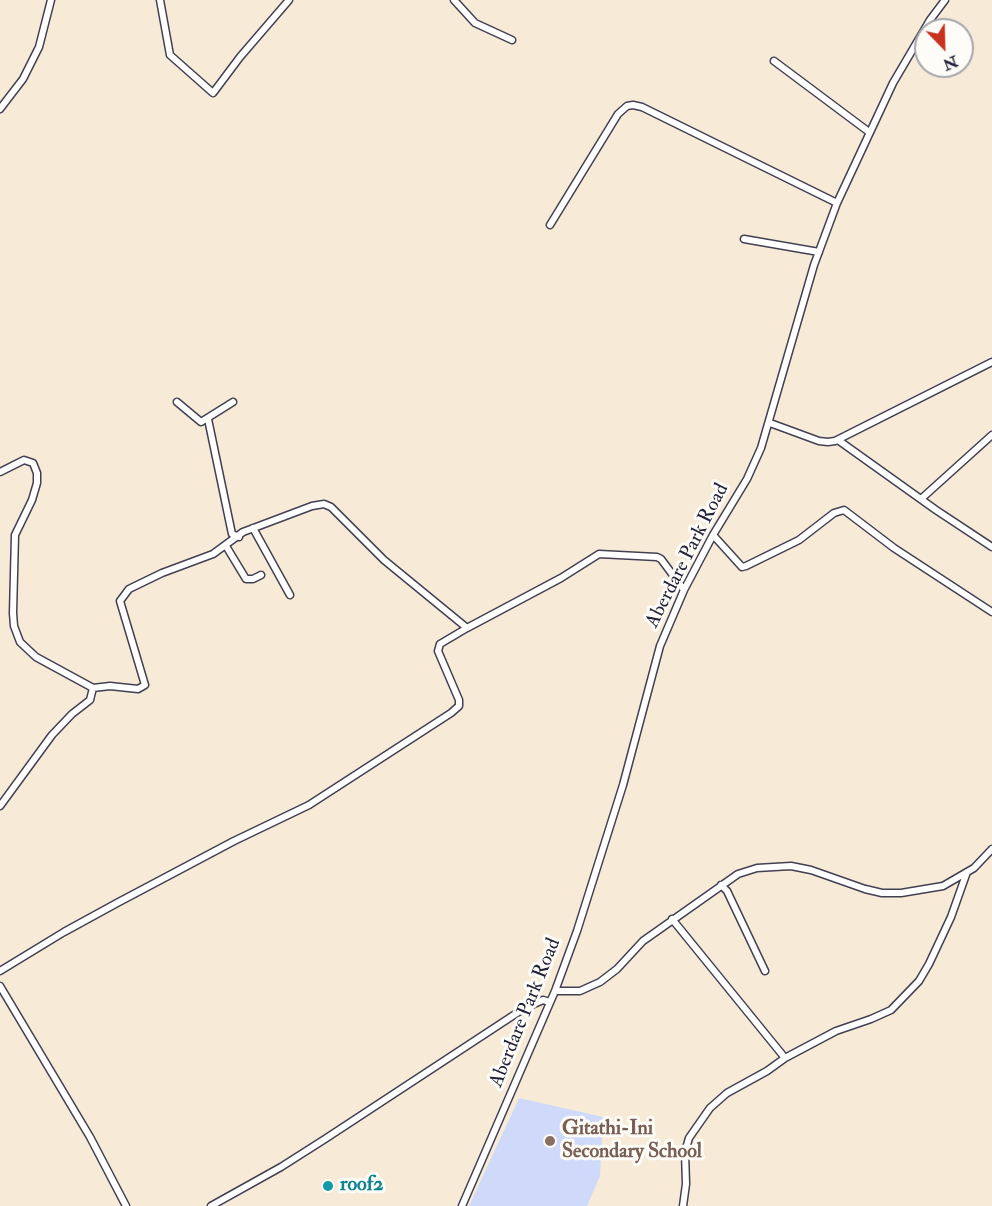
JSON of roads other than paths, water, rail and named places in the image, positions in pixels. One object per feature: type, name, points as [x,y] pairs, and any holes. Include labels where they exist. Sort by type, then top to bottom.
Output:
[{"type":"street","points":[[0,109],[23,79],[39,47],[51,0]]},
{"type":"street","points":[[160,0],[170,55],[213,93],[240,57],[289,0]]},
{"type":"street","points":[[454,0],[475,23],[512,40]]},
{"type":"street","name":"Aberdare Park Road","points":[[462,1206],[555,991],[592,889],[623,785],[660,646],[684,590],[713,535],[747,479],[761,448],[770,423],[798,318],[837,203],[893,84],[930,20],[945,0]]},
{"type":"street","points":[[774,61],[870,132]]},
{"type":"street","points":[[550,225],[618,114],[627,106],[633,105],[642,107],[837,203]]},
{"type":"street","points":[[744,239],[819,252]]},
{"type":"street","points":[[770,423],[819,441],[838,440],[992,362]]},
{"type":"street","points":[[177,402],[201,422],[233,402]]},
{"type":"street","points":[[208,418],[232,534],[239,537]]},
{"type":"street","points":[[921,499],[992,435]]},
{"type":"street","points":[[838,440],[992,547]]},
{"type":"street","points":[[0,471],[24,460],[33,463],[37,473],[37,483],[32,500],[15,535],[13,613],[14,626],[20,642],[36,657],[93,687],[138,689],[145,685],[128,620],[120,601],[129,589],[162,573],[213,554],[243,532],[312,506],[324,504],[331,507],[384,560],[467,628]]},
{"type":"street","points":[[713,535],[742,567],[792,545],[834,513],[844,510],[894,548],[992,612]]},
{"type":"street","points":[[253,528],[290,595]]},
{"type":"street","points":[[226,546],[246,579],[253,579],[261,575]]},
{"type":"street","points":[[0,971],[117,903],[309,804],[451,713],[459,706],[459,700],[438,651],[440,645],[561,578],[599,554],[661,559],[684,590]]},
{"type":"street","points":[[0,806],[52,735],[72,714],[90,700],[93,687]]},
{"type":"street","points":[[555,991],[580,992],[600,982],[617,969],[643,941],[738,874],[757,868],[790,867],[811,870],[882,893],[901,893],[943,886],[968,872],[992,849]]},
{"type":"street","points":[[683,1206],[686,1184],[685,1152],[689,1138],[710,1108],[727,1093],[762,1074],[785,1058],[836,1031],[891,1010],[919,981],[929,964],[951,917],[968,872]]},
{"type":"street","points":[[721,885],[727,891],[765,971]]},
{"type":"street","points":[[672,920],[785,1058]]},
{"type":"street","points":[[0,987],[85,1128],[126,1206]]},
{"type":"street","points":[[211,1206],[317,1145],[520,1011],[536,1002],[543,1000],[550,1002]]},
{"type":"place","name":"Gitathi-Ini Secondary School","points":[[550,1141]]},
{"type":"place","name":"roof2","points":[[328,1186]]}]
